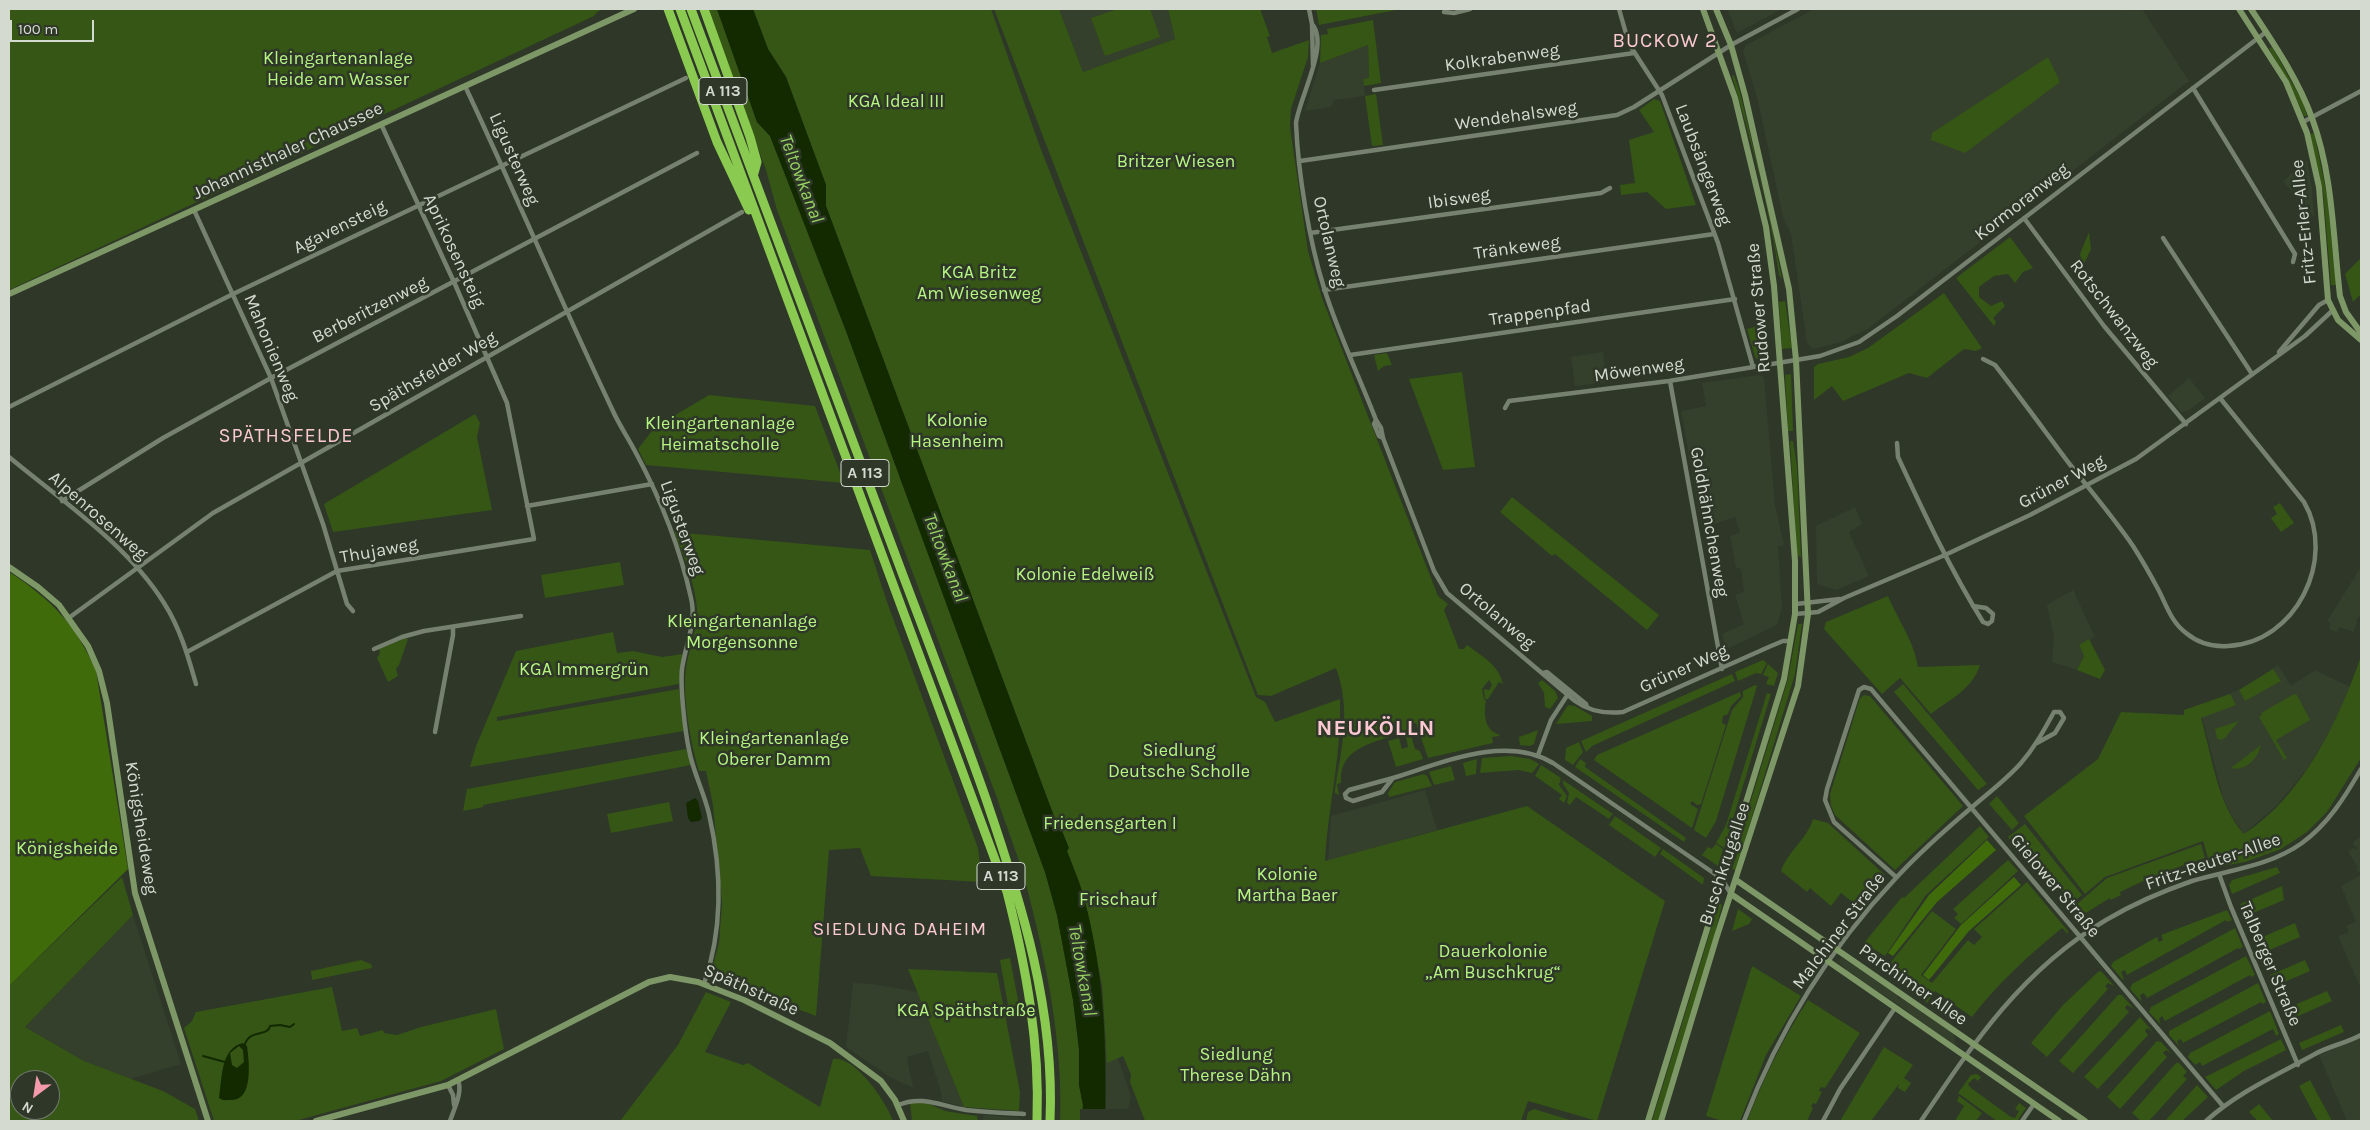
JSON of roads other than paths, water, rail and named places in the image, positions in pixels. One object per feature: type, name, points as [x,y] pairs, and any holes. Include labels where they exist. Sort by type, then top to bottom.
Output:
[{"type":"highway","points":[[668,9],[717,142],[748,209],[756,216]]},
{"type":"highway","name":"A 113","points":[[680,9],[1006,892],[1021,949],[1032,1012],[1038,1079],[1037,1121]]},
{"type":"highway","name":"A 113","points":[[691,9],[936,663],[1016,886],[1032,947],[1048,1042],[1050,1121]]},
{"type":"highway","points":[[704,9],[750,136],[757,162],[754,174]]},
{"type":"main road","name":"Johannisthaler Chaussee","points":[[9,294],[634,9]]},
{"type":"main road","name":"Rudower Straße","points":[[1703,9],[1735,98],[1766,227],[1772,261],[1795,561],[1795,614]]},
{"type":"main road","name":"Rudower Straße","points":[[1716,9],[1731,45],[1745,94],[1774,215],[1789,290],[1796,360],[1808,614]]},
{"type":"main road","name":"Fritz-Erler-Allee","points":[[2240,9],[2286,82],[2303,122],[2314,157],[2319,188],[2328,300],[2332,311]]},
{"type":"main road","name":"Fritz-Erler-Allee","points":[[2251,9],[2289,68],[2312,118],[2326,170],[2340,296],[2343,305],[2361,333]]},
{"type":"main road","name":"Fritz-Erler-Allee","points":[[2328,300],[2340,296]]},
{"type":"main road","points":[[2343,305],[2332,311],[2338,320],[2361,340]]},
{"type":"main road","name":"Königsheideweg","points":[[9,567],[45,592],[70,618],[88,646],[102,680],[135,893],[208,1121]]},
{"type":"main road","name":"Buschkrugallee","points":[[1648,1121],[1784,679],[1795,614]]},
{"type":"main road","name":"Buschkrugallee","points":[[1661,1121],[1798,686],[1808,614]]},
{"type":"main road","name":"Parchimer Allee","points":[[1736,880],[2084,1121]]},
{"type":"main road","name":"Parchimer Allee","points":[[1731,894],[2059,1121]]},
{"type":"main road","name":"Späthstraße","points":[[316,1121],[448,1085],[654,980],[676,977],[704,984],[744,1000],[830,1043],[877,1077],[898,1105],[904,1121]]},
{"type":"street","name":"Ortolanweg","points":[[1310,9],[1312,65],[1296,123],[1310,234],[1324,290],[1376,420],[1374,424],[1379,436],[1383,438],[1440,582],[1457,603],[1543,673],[1545,677],[1569,693],[1579,704],[1587,706]]},
{"type":"street","points":[[1444,12],[1454,13],[1470,9]]},
{"type":"street","name":"Laubsängerweg","points":[[1619,9],[1625,35],[1634,53],[1660,90],[1714,234],[1735,299],[1753,367]]},
{"type":"street","name":"Wendehalsweg","points":[[1300,160],[1617,115],[1634,107],[1731,45],[1798,9]]},
{"type":"street","name":"Kormoranweg","points":[[1779,362],[1839,351],[1873,334],[2266,32]]},
{"type":"street","name":"Kolkrabenweg","points":[[1374,90],[1634,53]]},
{"type":"street","name":"Agavensteig","points":[[9,407],[233,294],[686,78]]},
{"type":"street","name":"Ligusterweg","points":[[465,86],[612,409],[652,484],[681,558],[693,607],[682,672],[689,750],[712,832],[720,908],[716,942],[704,984]]},
{"type":"street","points":[[2193,88],[2295,254],[2293,262]]},
{"type":"street","points":[[2303,122],[2361,91]]},
{"type":"street","name":"Aprikosensteig","points":[[380,124],[454,282],[507,403],[534,539]]},
{"type":"street","name":"Berberitzenweg","points":[[62,501],[163,438],[271,378],[697,153]]},
{"type":"street","name":"Ibisweg","points":[[1310,234],[1601,193],[1610,188]]},
{"type":"street","name":"Mahonienweg","points":[[194,210],[271,378],[302,463],[347,604],[353,611]]},
{"type":"street","name":"Späthsfelder Weg","points":[[70,618],[213,513],[742,212]]},
{"type":"street","name":"Rotschwanzweg","points":[[2024,218],[2104,326],[2186,424]]},
{"type":"street","name":"Tränkeweg","points":[[1324,290],[1714,234]]},
{"type":"street","points":[[2163,238],[2252,374]]},
{"type":"street","name":"Trappenpfad","points":[[1350,355],[1735,299]]},
{"type":"street","name":"Grüner Weg","points":[[2274,357],[2319,305],[2328,300]]},
{"type":"street","name":"Grüner Weg","points":[[1795,614],[1818,612],[1844,598],[1945,556],[2030,515],[2136,458],[2186,424],[2274,357],[2305,336],[2332,311]]},
{"type":"street","points":[[1983,359],[1995,365],[2132,546],[2170,615],[2186,633],[2200,642],[2225,646],[2245,644],[2269,634],[2289,616],[2308,586],[2316,564],[2317,534],[2311,515],[2301,497],[2267,458],[2220,398]]},
{"type":"street","name":"Möwenweg","points":[[1505,408],[1509,401],[1670,381],[1779,362]]},
{"type":"street","name":"Goldhähnchenweg","points":[[1670,381],[1722,669]]},
{"type":"street","points":[[1897,444],[1898,457],[1945,556],[1973,606],[1983,622],[1988,624],[1992,621],[1993,614],[1989,610],[1973,606]]},
{"type":"street","name":"Alpenrosenweg","points":[[9,457],[138,567],[164,603],[187,652],[196,684]]},
{"type":"street","points":[[527,506],[652,484]]},
{"type":"street","name":"Thujaweg","points":[[187,652],[337,571],[534,539]]},
{"type":"street","name":"Grüner Weg","points":[[1796,604],[1844,598]]},
{"type":"street","points":[[374,649],[402,637],[521,616]]},
{"type":"street","points":[[435,732],[454,635],[453,628]]},
{"type":"street","name":"Grüner Weg","points":[[1587,706],[1608,714],[1623,712],[1783,641],[1791,641]]},
{"type":"street","name":"Gielower Straße","points":[[1896,878],[1834,822],[1825,800],[1859,690],[1864,687],[1871,689],[2223,1106]]},
{"type":"street","points":[[1538,755],[1551,720],[1569,693]]},
{"type":"street","name":"Malchiner Straße","points":[[1744,1121],[1766,1066],[1783,1033],[1837,950],[1896,878],[1971,808],[2005,780],[2037,743],[2054,712],[2060,712],[2064,718],[2055,733],[2037,743]]},
{"type":"street","name":"Parchimer Allee","points":[[1393,778],[1385,790],[1379,794],[1353,801],[1348,800],[1345,796],[1348,790],[1478,754],[1505,751],[1538,755],[1553,763],[1723,881],[1731,894]]},
{"type":"street","name":"Fritz-Reuter-Allee","points":[[1921,1121],[1973,1044],[2020,988],[2052,959],[2080,937],[2118,913],[2160,893],[2219,874],[2268,862],[2301,843],[2330,816],[2361,769]]},
{"type":"street","name":"Talberger Straße","points":[[2219,874],[2231,907],[2298,1065]]},
{"type":"street","points":[[1723,881],[1736,880]]},
{"type":"street","points":[[1823,1121],[1840,1089],[1895,1008]]},
{"type":"street","points":[[2206,1121],[2223,1106],[2256,1085],[2298,1065],[2315,1054],[2361,1034]]},
{"type":"street","points":[[450,1121],[460,1086],[458,1080]]},
{"type":"street","points":[[448,1085],[453,1095],[454,1108]]},
{"type":"street","points":[[898,1105],[908,1101],[921,1100],[962,1109],[1024,1114]]},
{"type":"street","points":[[2022,1121],[2034,1104]]},
{"type":"water","name":"Teltowkanal","points":[[717,9],[753,9],[768,49],[786,77],[826,185],[826,206],[1058,827],[1062,831],[1069,848],[1067,851],[1084,898],[1091,925],[1100,981],[1105,1037],[1105,1121],[1082,1121],[1083,1105],[1079,1085],[1079,1049],[1073,1000],[1057,915],[1045,872],[846,331],[770,136],[757,122]]},
{"type":"water","points":[[695,798],[698,801],[702,818],[699,821],[691,822],[688,818],[686,803]]},
{"type":"water","points":[[243,1043],[247,1046],[249,1070],[246,1088],[243,1095],[238,1099],[223,1100],[219,1098],[222,1074],[226,1058],[235,1046]],"holes":[[[239,1046],[243,1050],[244,1062],[237,1068],[232,1065],[230,1053]]]},
{"type":"waterway","points":[[245,1044],[251,1036],[266,1031],[270,1026],[290,1027],[294,1024]]},
{"type":"waterway","points":[[203,1056],[225,1062]]},
{"type":"district","name":"BUCKOW 2","points":[[1665,41]]},
{"type":"district","name":"SPÄTHSFELDE","points":[[286,436]]},
{"type":"district","name":"NEUKÖLLN","points":[[1376,729]]},
{"type":"district","name":"SIEDLUNG DAHEIM","points":[[900,930]]},
{"type":"park label","name":"Kleingartenanlage Heide am Wasser","points":[[338,69]]},
{"type":"park label","name":"KGA Ideal III","points":[[896,102]]},
{"type":"park label","name":"Britzer Wiesen","points":[[1176,162]]},
{"type":"park label","name":"KGA Britz Am Wiesenweg","points":[[979,283]]},
{"type":"park label","name":"Kolonie Hasenheim","points":[[957,431]]},
{"type":"park label","name":"Kleingartenanlage Heimatscholle","points":[[720,434]]},
{"type":"park label","name":"Kolonie Edelweiß","points":[[1085,575]]},
{"type":"park label","name":"Kleingartenanlage Morgensonne","points":[[742,632]]},
{"type":"park label","name":"KGA Immergrün","points":[[584,670]]},
{"type":"park label","name":"Kleingartenanlage Oberer Damm","points":[[774,750]]},
{"type":"park label","name":"Siedlung Deutsche Scholle","points":[[1179,761]]},
{"type":"park label","name":"Friedensgarten I","points":[[1110,824]]},
{"type":"park label","name":"Königsheide","points":[[67,849]]},
{"type":"park label","name":"Kolonie Martha Baer","points":[[1287,885]]},
{"type":"park label","name":"Frischauf","points":[[1118,900]]},
{"type":"park label","name":"Dauerkolonie „Am Buschkrug“","points":[[1493,962]]},
{"type":"park label","name":"KGA Späthstraße","points":[[966,1011]]},
{"type":"park label","name":"Siedlung Therese Dähn","points":[[1236,1065]]}]
